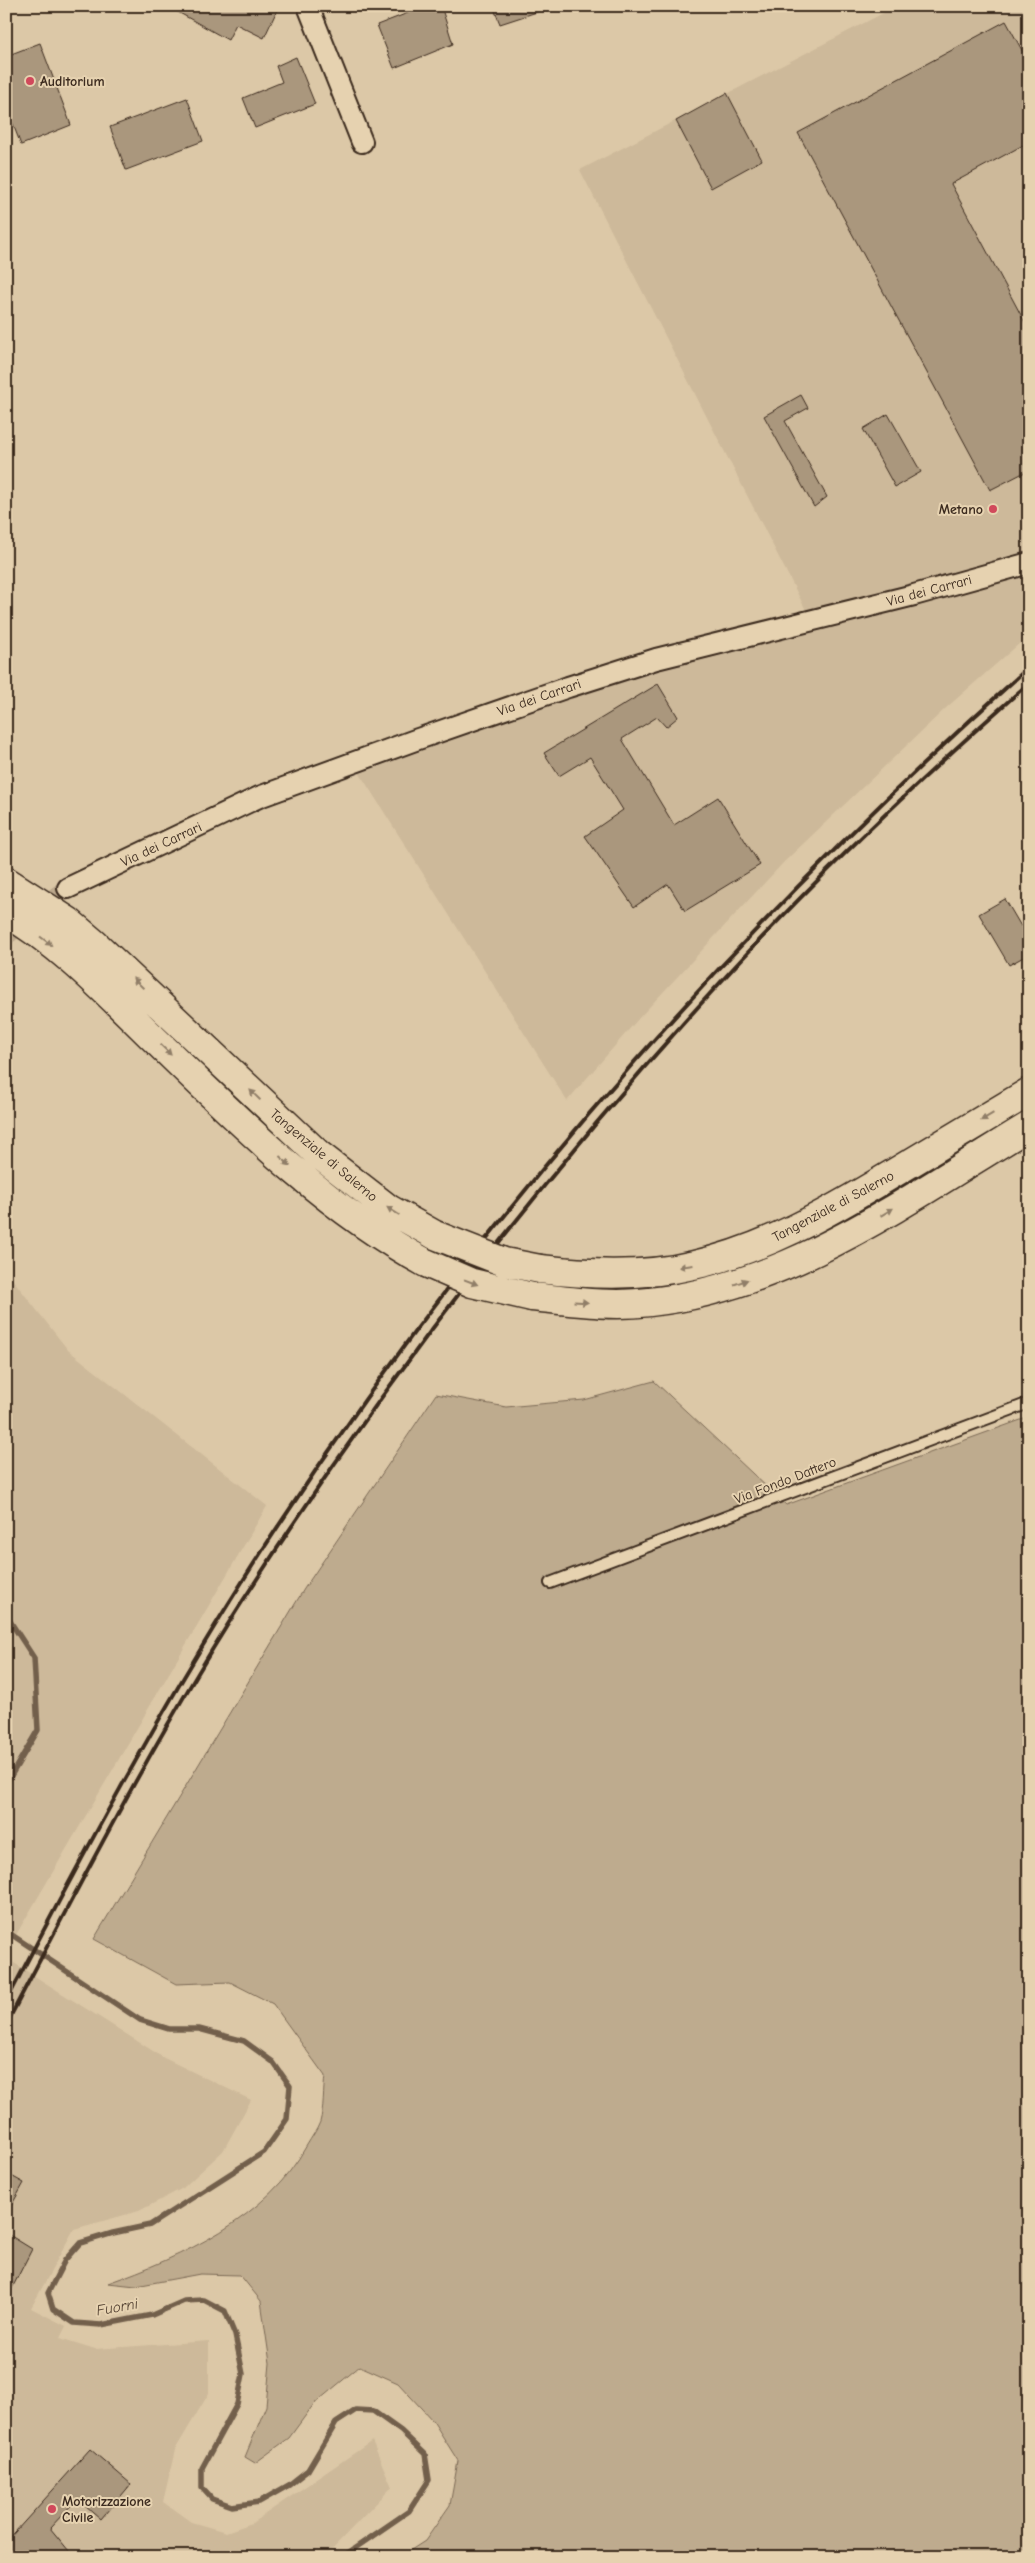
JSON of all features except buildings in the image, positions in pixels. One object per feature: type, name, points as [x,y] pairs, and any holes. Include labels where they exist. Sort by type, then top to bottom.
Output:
[{"type":"highway","name":"Tangenziale di Salerno","points":[[6,881],[68,921],[95,944],[318,1154],[389,1209],[435,1235],[504,1262],[540,1269],[611,1274],[693,1266],[737,1252],[777,1238],[822,1214],[1029,1092]]},
{"type":"highway","name":"Tangenziale di Salerno","points":[[6,913],[51,944],[76,965],[322,1195],[388,1243],[426,1263],[472,1283],[532,1297],[578,1302],[649,1302],[698,1295],[727,1287],[793,1261],[869,1222],[1029,1126]]},
{"type":"street","points":[[308,6],[362,142]]},
{"type":"street","name":"Via dei Carrari","points":[[68,888],[259,797],[549,694],[656,659],[914,595],[1029,563]]},
{"type":"lane","name":"Via Fondo Dattero","points":[[550,1583],[1029,1403]]},
{"type":"shaded area","points":[[897,6],[1029,6],[1029,635],[946,708],[784,862],[639,1018],[567,1101],[348,755],[807,612],[580,170]]},
{"type":"shaded area","points":[[6,1271],[68,1350],[267,1506],[6,1952]]},
{"type":"shaded area","points":[[654,1381],[786,1505],[1029,1417],[1029,2557],[400,2557],[425,2541],[450,2505],[458,2461],[433,2421],[398,2383],[360,2366],[314,2404],[289,2438],[255,2463],[245,2457],[266,2406],[270,2363],[261,2301],[240,2275],[200,2274],[136,2286],[108,2283],[193,2247],[221,2232],[246,2214],[270,2194],[290,2171],[320,2122],[325,2076],[273,2004],[230,1982],[176,1984],[94,1939],[304,1589],[436,1394],[506,1407],[584,1400]]},
{"type":"shaded area","points":[[6,1958],[164,2058],[251,2100],[223,2151],[183,2188],[139,2211],[74,2229],[31,2308],[66,2326],[60,2338],[95,2349],[209,2341],[209,2393],[175,2450],[163,2502],[191,2522],[226,2532],[252,2523],[372,2441],[392,2487],[324,2557],[6,2557]]},
{"type":"waterway","name":"Fuorni","points":[[6,1615],[34,1658],[38,1730],[6,1784]]},
{"type":"waterway","name":"Fuorni","points":[[6,1931],[140,2020],[169,2029],[199,2029],[244,2041],[273,2062],[290,2086],[287,2119],[264,2152],[150,2225],[80,2243],[65,2260],[48,2293],[53,2309],[74,2323],[101,2325],[152,2315],[184,2301],[204,2300],[225,2311],[235,2335],[243,2374],[237,2404],[202,2468],[202,2488],[212,2499],[232,2506],[259,2502],[289,2485],[308,2470],[336,2423],[356,2410],[373,2411],[401,2431],[425,2454],[429,2480],[409,2511],[342,2557]]},
{"type":"tunnel","points":[[6,935],[68,888]]},
{"type":"railway","points":[[6,2002],[120,1788],[212,1631],[327,1453],[415,1331],[508,1212],[605,1096],[705,984],[810,875],[918,769],[1029,667]]},
{"type":"railway","points":[[6,2025],[126,1799],[190,1687],[257,1579],[312,1497],[426,1337],[547,1183],[674,1034],[740,961],[881,818],[1029,683]]},
{"type":"place","name":"Auditorium","points":[[30,81]]},
{"type":"place","name":"Metano","points":[[993,509]]},
{"type":"place","name":"Motorizzazione Civile","points":[[52,2509]]}]
